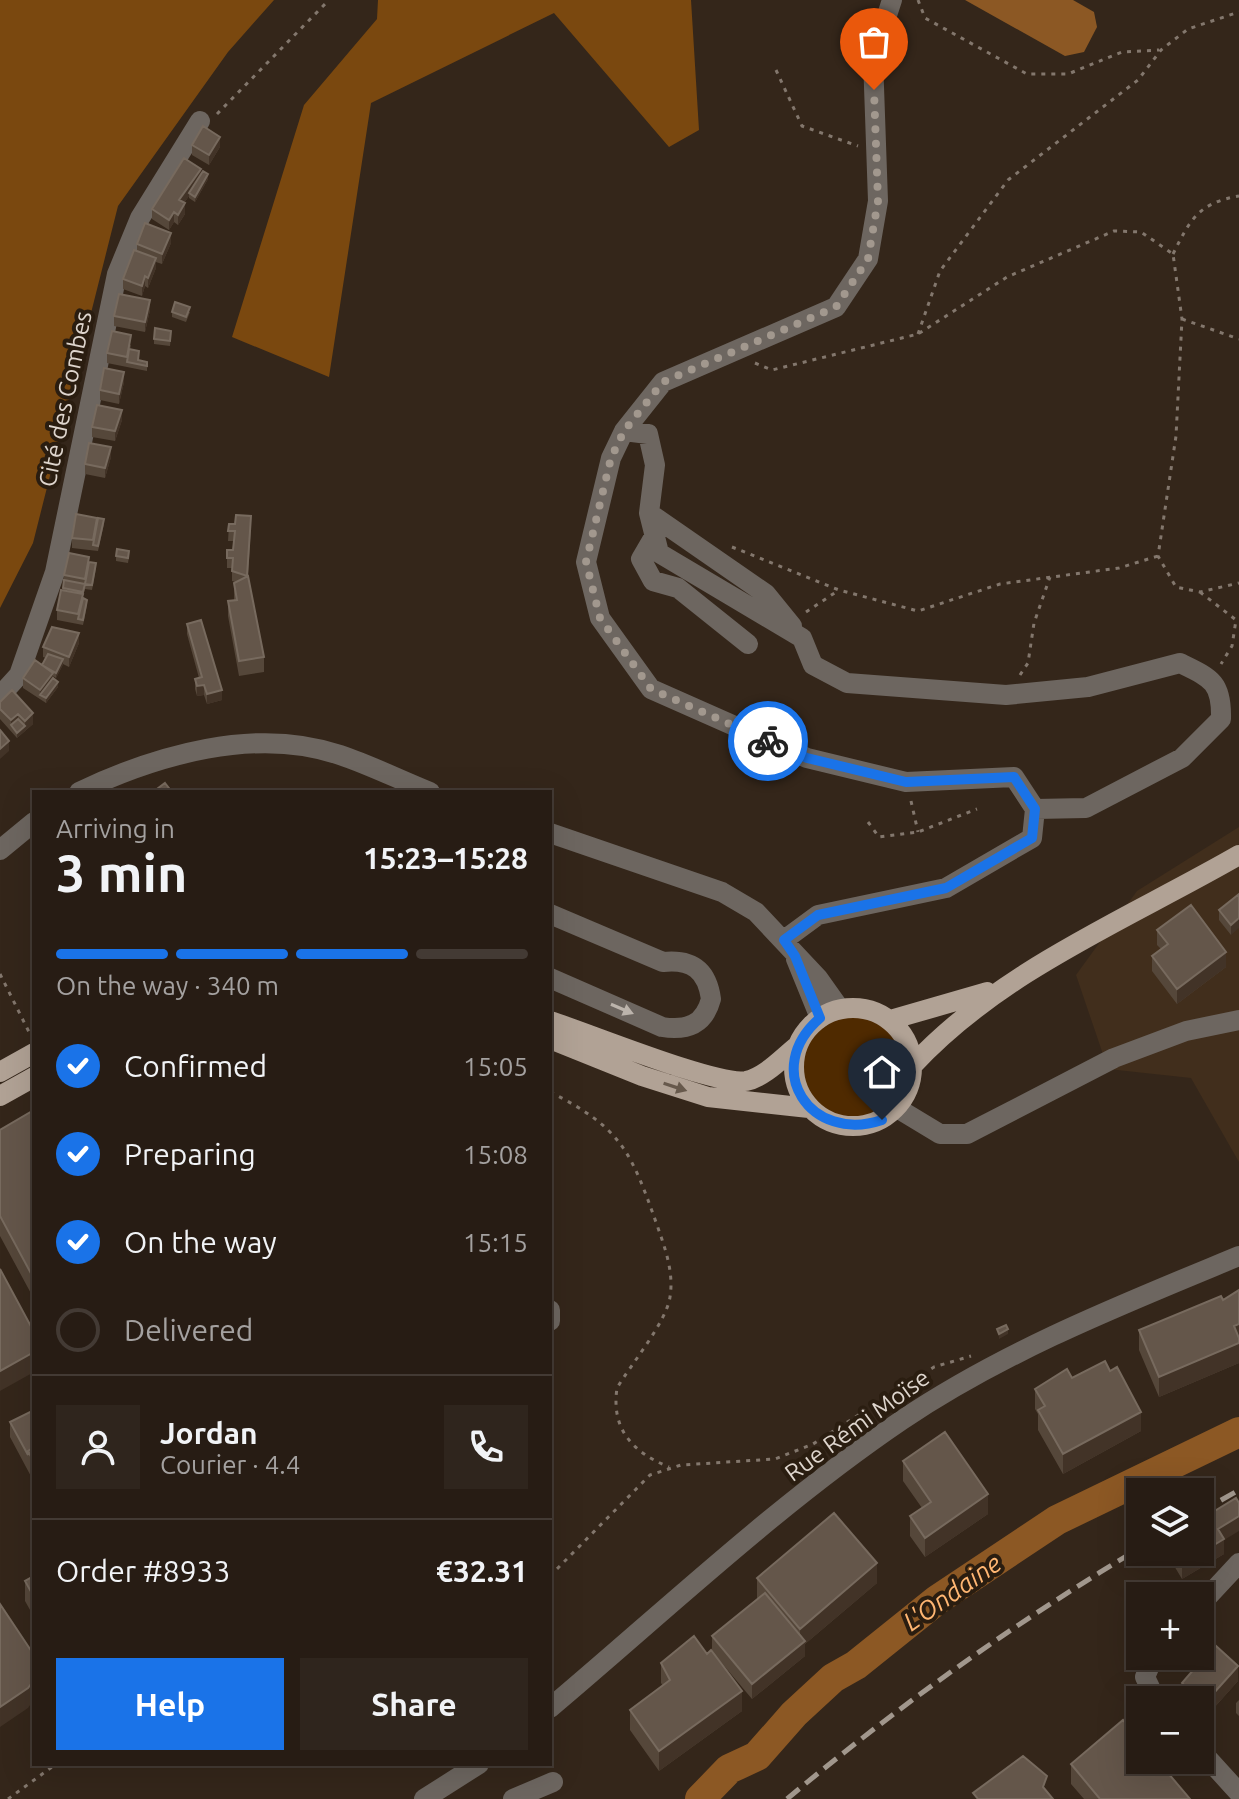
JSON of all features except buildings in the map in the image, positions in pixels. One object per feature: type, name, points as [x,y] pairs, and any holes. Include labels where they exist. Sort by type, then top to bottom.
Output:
[{"type":"main road","points":[[913,1065],[941,1035],[1002,987],[1239,855]]},
{"type":"main road","points":[[890,1020],[1002,987]]},
{"type":"main road","points":[[552,1022],[711,1077],[745,1081],[767,1071],[797,1046],[820,1018],[840,1009],[875,1011],[890,1020],[906,1040],[913,1065],[910,1088],[897,1108],[872,1123],[843,1126],[824,1120],[809,1108],[795,1079],[797,1046]]},
{"type":"main road","points":[[552,1040],[642,1076],[708,1097],[809,1108]]},
{"type":"main road","points":[[0,1072],[32,1054]]},
{"type":"main road","points":[[0,1096],[32,1078]]},
{"type":"street","points":[[789,948],[818,915],[946,888],[1032,838],[1035,809],[1014,777],[906,782],[807,758],[651,689],[600,618],[586,562],[611,458],[624,431],[663,382],[836,307],[868,259],[878,201],[873,58],[892,0]]},
{"type":"street","name":"Cité des Combes","points":[[0,696],[19,675],[55,572],[117,274],[140,218],[200,121]]},
{"type":"street","points":[[624,431],[648,434],[655,465],[649,513],[659,553],[802,638]]},
{"type":"street","points":[[649,513],[766,594],[802,638],[813,665],[847,683],[1006,695],[1088,687],[1180,663],[1212,678],[1222,698],[1221,719],[1182,758],[1086,808],[1035,809]]},
{"type":"street","points":[[655,535],[641,559],[653,581],[678,588],[748,644]]},
{"type":"street","points":[[85,790],[190,752],[243,743],[295,746],[337,754],[425,790]]},
{"type":"street","points":[[0,850],[32,824]]},
{"type":"street","points":[[552,834],[722,892],[756,912],[818,978],[840,1009]]},
{"type":"street","points":[[552,915],[663,962],[682,960],[695,966],[704,975],[711,999],[700,1020],[690,1028],[676,1029],[662,1027],[552,979]]},
{"type":"street","points":[[789,948],[820,1018]]},
{"type":"street","points":[[897,1108],[940,1134],[967,1134],[1135,1049],[1186,1031],[1239,1020]]},
{"type":"street","name":"Rue Rémi Moïse","points":[[552,1706],[837,1467],[903,1419],[1040,1341],[1239,1256]]},
{"type":"street","points":[[1214,1590],[1239,1563]]},
{"type":"street","points":[[1214,1765],[1239,1793]]},
{"type":"street","points":[[424,1799],[476,1766]]},
{"type":"street","points":[[513,1799],[553,1782]]},
{"type":"path","points":[[200,121],[222,112],[329,0]]},
{"type":"path","points":[[918,0],[925,18],[1027,74],[1068,74],[1122,52],[1161,50]]},
{"type":"path","points":[[918,334],[940,271],[1008,180],[1138,80],[1161,50],[1188,29],[1239,12]]},
{"type":"path","points":[[776,70],[802,126],[876,153]]},
{"type":"path","points":[[1212,678],[1232,646],[1237,619],[1200,592],[1176,587],[1158,556],[1176,436],[1182,319],[1173,254],[1191,217],[1218,199],[1239,196]]},
{"type":"path","points":[[729,353],[772,370],[918,334],[1007,277],[1114,231],[1141,232],[1173,254]]},
{"type":"path","points":[[1182,319],[1239,339]]},
{"type":"path","points":[[722,543],[839,590],[918,611],[1000,584],[1119,568],[1158,556]]},
{"type":"path","points":[[1006,695],[1028,663],[1034,623],[1050,577]]},
{"type":"path","points":[[1200,592],[1239,583]]},
{"type":"path","points":[[802,638],[807,609],[839,590]]},
{"type":"path","points":[[906,782],[918,832]]},
{"type":"path","points":[[868,822],[879,837],[918,832],[977,809]]},
{"type":"path","points":[[0,974],[32,1037]]},
{"type":"path","points":[[552,1093],[589,1111],[613,1132],[634,1162],[665,1247],[671,1278],[670,1301],[617,1388],[614,1403],[617,1421],[627,1441],[647,1458],[669,1467]]},
{"type":"path","points":[[552,1574],[650,1475],[669,1467],[775,1459],[799,1450]]},
{"type":"path","points":[[8,1799],[53,1766]]},
{"type":"shaded area","points":[[0,0],[274,0],[228,52],[118,206],[33,543],[0,608]]},
{"type":"shaded area","points":[[378,0],[691,0],[699,130],[669,147],[554,13],[371,103],[329,377],[232,337],[304,105],[377,19]]},
{"type":"shaded area","points":[[965,0],[1073,0],[1094,12],[1097,27],[1084,52],[1065,56]]},
{"type":"shaded area","points":[[1239,827],[1239,1162],[1191,1078],[1108,1069],[1076,975],[1137,891]]},
{"type":"shaded area","points":[[852,1016],[872,1020],[888,1031],[899,1047],[903,1067],[899,1087],[888,1103],[872,1114],[852,1118],[832,1114],[816,1103],[805,1087],[801,1067],[805,1047],[816,1031],[832,1020]]},
{"type":"waterway","name":"L'Ondaine","points":[[700,1799],[729,1769],[757,1756],[794,1714],[833,1678],[856,1665],[937,1600],[1057,1520],[1239,1432]]},
{"type":"railway","points":[[1214,1504],[1239,1490]]},
{"type":"railway","points":[[787,1799],[959,1666],[1126,1557]]},
{"type":"way so far","points":[[768,741],[651,689],[600,618],[586,562],[611,458],[624,431],[663,382],[836,307],[868,259],[878,201],[874,90]]},
{"type":"route","points":[[768,741],[807,758],[906,782],[1014,777],[1035,809],[1032,838],[946,888],[818,915],[784,940],[795,956],[803,984],[820,1018],[810,1026],[797,1046],[793,1068],[797,1089],[809,1108],[824,1120],[843,1126],[863,1126],[882,1120]]}]
